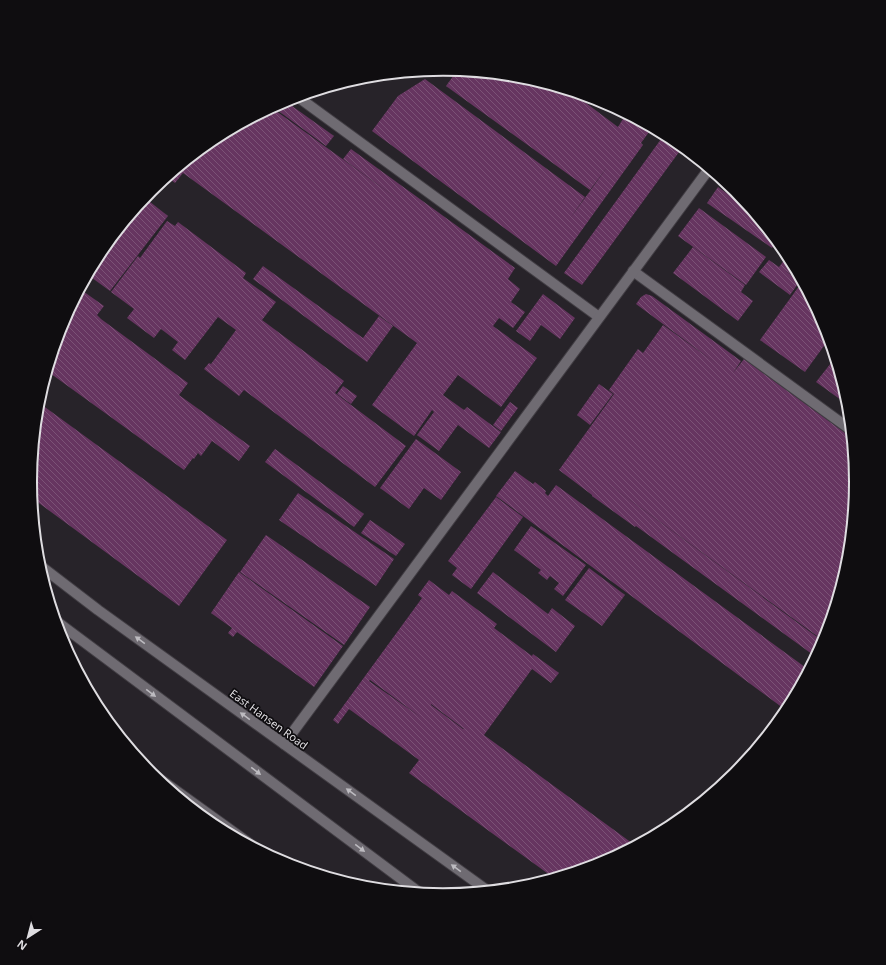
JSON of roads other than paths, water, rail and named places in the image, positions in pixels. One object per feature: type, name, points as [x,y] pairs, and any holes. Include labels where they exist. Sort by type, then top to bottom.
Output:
[{"type":"main road","points":[[304,101],[599,317]]},
{"type":"main road","points":[[284,744],[705,172]]},
{"type":"main road","points":[[633,271],[845,426]]},
{"type":"main road","name":"East Hansen Road","points":[[47,571],[98,610],[482,887]]},
{"type":"main road","points":[[64,627],[413,888]]}]
